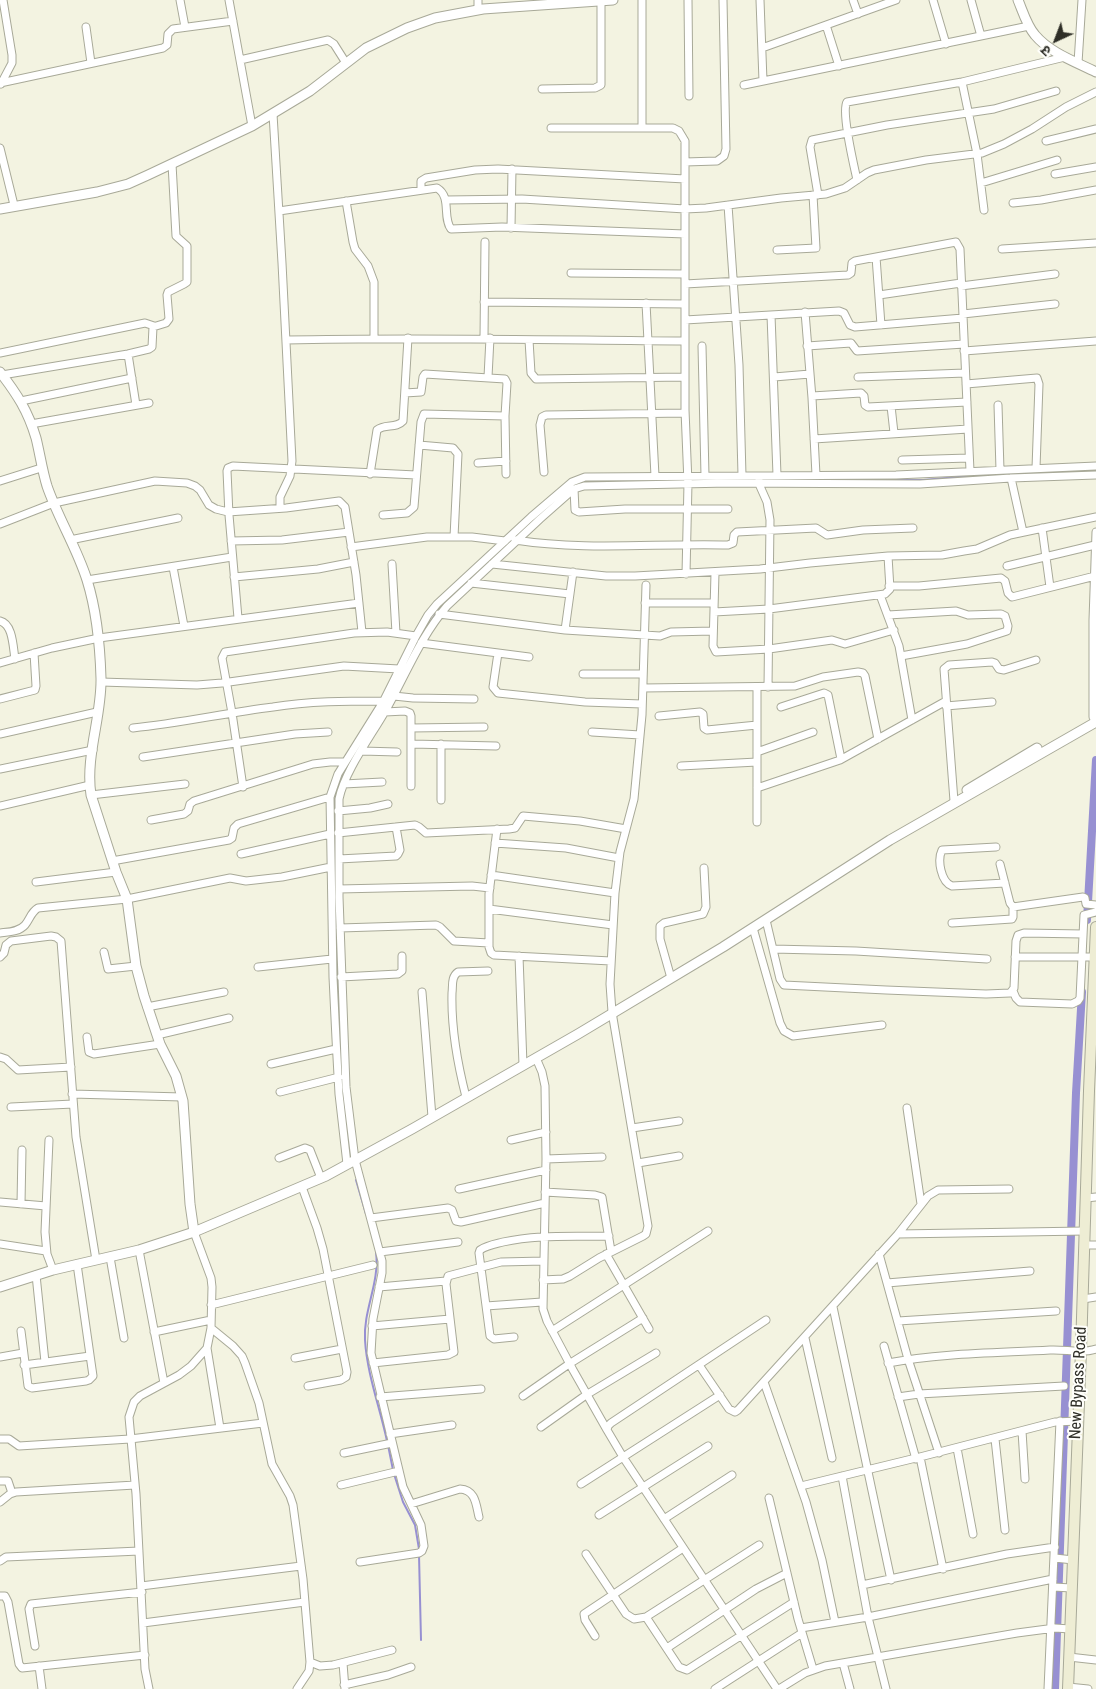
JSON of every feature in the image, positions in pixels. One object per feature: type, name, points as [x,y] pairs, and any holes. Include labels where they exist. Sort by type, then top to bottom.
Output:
[{"type":"main road","name":"New Bypass Road","points":[[1068,1688],[1069,1657],[1059,1629],[1073,1350],[1083,1299],[1084,1245],[1080,1232],[1091,1198],[1095,975],[1087,957],[1096,927]]},
{"type":"street","points":[[1,84],[12,62],[3,0]]},
{"type":"street","points":[[180,0],[186,27]]},
{"type":"street","points":[[229,0],[252,126]]},
{"type":"street","points":[[478,0],[478,10]]},
{"type":"street","points":[[0,209],[116,188],[172,164],[273,114],[310,91],[366,48],[407,28],[435,18],[529,3],[613,0]]},
{"type":"street","points":[[642,0],[642,128]]},
{"type":"street","points":[[688,0],[689,96]]},
{"type":"street","points":[[685,162],[717,161],[724,156],[726,150],[723,0]]},
{"type":"street","points":[[760,0],[763,81]]},
{"type":"street","points":[[853,0],[858,14]]},
{"type":"street","points":[[762,48],[896,0]]},
{"type":"street","points":[[933,0],[946,44]]},
{"type":"street","points":[[971,0],[982,36]]},
{"type":"street","points":[[1018,0],[1029,26],[1042,42],[1096,72]]},
{"type":"street","points":[[1078,63],[1082,0]]},
{"type":"street","points":[[542,88],[595,88],[601,86],[601,1]]},
{"type":"street","points":[[1,84],[163,48],[168,45],[169,31],[173,29],[233,21]]},
{"type":"street","points":[[826,25],[839,66]]},
{"type":"street","points":[[744,84],[1029,26]]},
{"type":"street","points":[[86,27],[91,63]]},
{"type":"street","points":[[240,60],[328,40],[334,44],[346,63]]},
{"type":"street","points":[[857,180],[848,133],[845,105],[847,102],[962,82],[1066,57]]},
{"type":"street","points":[[962,82],[977,154],[984,210]]},
{"type":"street","points":[[777,250],[816,248],[815,195],[810,142],[816,138],[895,123],[969,114],[1056,91]]},
{"type":"street","points":[[446,200],[510,199],[684,208],[815,195],[838,191],[874,170],[945,157],[977,154],[1004,144],[1096,92]]},
{"type":"street","points":[[273,114],[292,470],[280,497],[280,508]]},
{"type":"street","points":[[552,128],[673,128],[679,131],[685,142],[686,574]]},
{"type":"street","points":[[1046,141],[1096,129]]},
{"type":"street","points":[[0,148],[14,205]]},
{"type":"street","points":[[980,183],[1057,160]]},
{"type":"street","points":[[0,352],[145,323],[154,326],[166,322],[168,319],[166,295],[187,282],[186,246],[176,236],[172,164]]},
{"type":"street","points":[[1055,174],[1096,167]]},
{"type":"street","points":[[421,190],[421,181],[426,178],[475,170],[512,169],[685,179]]},
{"type":"street","points":[[511,228],[512,169]]},
{"type":"street","points":[[279,211],[437,188],[443,193],[446,200],[448,224],[451,229],[511,228],[685,234]]},
{"type":"street","points":[[1013,203],[1096,190]]},
{"type":"street","points":[[346,201],[353,242],[368,266],[374,282],[374,338]]},
{"type":"street","points":[[728,205],[738,365],[742,475]]},
{"type":"street","points":[[485,242],[484,302],[488,377]]},
{"type":"street","points":[[685,284],[848,275],[851,272],[853,262],[956,242],[960,249],[970,471]]},
{"type":"street","points":[[1002,249],[1096,243]]},
{"type":"street","points":[[876,257],[882,325]]},
{"type":"street","points":[[571,273],[685,274]]},
{"type":"street","points":[[879,295],[1055,274]]},
{"type":"street","points":[[484,302],[685,304]]},
{"type":"street","points":[[646,303],[655,476]]},
{"type":"street","points":[[686,320],[839,310],[852,326],[882,325],[1055,304]]},
{"type":"street","points":[[804,312],[812,396],[816,475]]},
{"type":"street","points":[[771,315],[777,475]]},
{"type":"street","points":[[2,378],[149,349],[152,347],[152,329],[154,326]]},
{"type":"street","points":[[370,474],[377,430],[382,426],[402,424],[403,421],[408,338]]},
{"type":"street","points":[[286,340],[487,338],[685,341]]},
{"type":"street","points":[[529,340],[531,373],[536,379],[685,377]]},
{"type":"street","points":[[808,346],[851,343],[858,351],[1096,341]]},
{"type":"street","points":[[702,346],[705,476]]},
{"type":"street","points":[[128,354],[136,405]]},
{"type":"street","points":[[858,377],[965,373]]},
{"type":"street","points":[[405,393],[421,392],[425,374],[504,378],[507,381],[505,416],[506,474]]},
{"type":"street","points":[[774,377],[810,374]]},
{"type":"street","points":[[2,378],[16,391],[31,424],[41,468],[87,580],[99,638],[101,682],[90,790],[112,861],[127,899],[136,966],[147,1007],[160,1044],[176,1076],[182,1097],[185,1113],[184,1139],[194,1232],[211,1278],[211,1324],[207,1348],[220,1428]]},
{"type":"street","points":[[21,401],[132,378]]},
{"type":"street","points":[[966,384],[1037,378],[1039,384],[1036,468]]},
{"type":"street","points":[[812,396],[861,393],[867,406],[967,402]]},
{"type":"street","points":[[31,424],[148,402]]},
{"type":"street","points":[[998,405],[1000,470]]},
{"type":"street","points":[[891,406],[894,434]]},
{"type":"street","points":[[544,472],[540,421],[546,414],[685,412]]},
{"type":"street","points":[[383,515],[411,511],[414,507],[420,422],[424,414],[505,416]]},
{"type":"street","points":[[814,439],[968,429]]},
{"type":"street","points":[[419,445],[453,448],[458,454],[454,537]]},
{"type":"street","points":[[902,460],[969,458]]},
{"type":"street","points":[[478,463],[506,461]]},
{"type":"street","points":[[238,618],[228,512],[228,468],[233,466],[416,475]]},
{"type":"street","points":[[351,1162],[341,976],[338,859],[340,794],[439,614],[492,564],[530,517],[578,479],[585,477],[655,476],[687,480],[705,476],[742,475],[759,480],[777,475],[896,475],[1096,466]]},
{"type":"street","points":[[0,480],[41,468]]},
{"type":"street","points":[[360,1562],[422,1551],[424,1546],[421,1525],[405,1494],[380,1397],[370,1341],[382,1273],[380,1252],[371,1218],[351,1162],[339,1077],[332,959],[330,797],[334,783],[345,762],[384,701],[416,636],[438,604],[511,540],[574,490],[588,485],[687,480],[920,484],[1096,475]]},
{"type":"street","points":[[1012,478],[1023,532]]},
{"type":"street","points":[[759,480],[768,502],[770,530],[768,687]]},
{"type":"street","points":[[0,524],[54,503],[137,484],[164,481],[187,483],[195,486],[200,490],[209,505],[228,512],[339,501],[345,507],[354,562],[362,632]]},
{"type":"street","points":[[574,490],[574,507],[577,512],[687,508],[728,509]]},
{"type":"street","points":[[492,564],[606,576],[715,573],[888,556],[942,555],[977,549],[1023,532],[1096,517]]},
{"type":"street","points":[[70,540],[178,518]]},
{"type":"street","points":[[351,547],[427,537],[581,545],[687,544],[728,546],[733,543],[734,535],[737,532],[816,528],[827,535],[863,530],[913,528]]},
{"type":"street","points":[[1042,528],[1050,588]]},
{"type":"street","points":[[231,542],[282,540],[349,532]]},
{"type":"street","points":[[0,1287],[53,1270],[139,1250],[194,1232],[321,1178],[536,1058],[671,978],[766,920],[890,840],[953,802],[963,800],[1095,718],[1096,532]]},
{"type":"street","points":[[1007,566],[1096,545]]},
{"type":"street","points":[[714,612],[769,609],[888,593],[888,556]]},
{"type":"street","points":[[87,580],[232,558]]},
{"type":"street","points":[[234,577],[318,570],[354,562]]},
{"type":"street","points":[[392,564],[396,632]]},
{"type":"street","points":[[173,567],[184,626]]},
{"type":"street","points":[[565,630],[573,572]]},
{"type":"street","points":[[715,573],[713,646],[716,652],[768,649],[832,640],[846,644],[894,630]]},
{"type":"street","points":[[889,586],[919,586],[1000,578],[1005,582],[1008,593],[1012,597],[1095,576]]},
{"type":"street","points":[[471,583],[570,594]]},
{"type":"street","points":[[543,1280],[563,1279],[570,1276],[643,1236],[648,1230],[612,1012],[610,984],[619,858],[634,799],[640,735],[646,585]]},
{"type":"street","points":[[880,595],[894,630],[901,656],[912,720]]},
{"type":"street","points":[[0,663],[99,638],[359,603]]},
{"type":"street","points":[[645,603],[714,603]]},
{"type":"street","points":[[888,615],[956,611],[971,615],[1001,614],[1006,616],[1007,619],[1007,630],[980,641],[901,656]]},
{"type":"street","points":[[439,614],[565,630],[660,636],[672,632],[714,631]]},
{"type":"street","points":[[0,621],[3,621],[8,626],[16,659]]},
{"type":"street","points":[[242,786],[222,658],[225,652],[362,632],[396,632],[416,636]]},
{"type":"street","points":[[422,643],[530,657]]},
{"type":"street","points":[[498,653],[493,688],[498,693],[584,702],[642,704]]},
{"type":"street","points":[[0,699],[34,690],[36,686],[34,654]]},
{"type":"street","points":[[953,802],[943,672],[946,666],[992,662],[1001,670],[1036,660]]},
{"type":"street","points":[[101,682],[198,685],[227,683],[344,666],[399,669]]},
{"type":"street","points":[[643,688],[796,686],[828,676],[863,673],[878,739]]},
{"type":"street","points":[[583,674],[643,674]]},
{"type":"street","points":[[757,687],[757,822]]},
{"type":"street","points":[[781,706],[824,693],[828,695],[841,759]]},
{"type":"street","points":[[394,696],[413,698],[474,698]]},
{"type":"street","points":[[133,728],[290,705],[384,701]]},
{"type":"street","points":[[757,788],[841,759],[946,703],[992,702]]},
{"type":"street","points":[[0,734],[97,712]]},
{"type":"street","points":[[385,712],[408,712],[411,716],[411,786]]},
{"type":"street","points":[[659,716],[700,712],[703,714],[704,728],[707,730],[757,725]]},
{"type":"street","points":[[412,728],[484,727]]},
{"type":"street","points":[[144,757],[294,734],[328,732]]},
{"type":"street","points":[[592,732],[640,735]]},
{"type":"street","points":[[757,752],[813,732]]},
{"type":"street","points":[[412,744],[496,746]]},
{"type":"street","points":[[441,744],[441,800]]},
{"type":"street","points":[[0,769],[93,750]]},
{"type":"street","points":[[362,751],[397,752]]},
{"type":"street","points":[[151,820],[184,814],[194,801],[313,764],[345,762]]},
{"type":"street","points":[[681,766],[757,762]]},
{"type":"street","points":[[344,784],[382,782]]},
{"type":"street","points":[[0,806],[90,790],[184,784]]},
{"type":"street","points":[[112,861],[229,840],[232,838],[234,828],[238,824],[330,797]]},
{"type":"street","points":[[338,811],[388,804]]},
{"type":"street","points":[[338,833],[418,825],[426,833],[515,828],[523,816],[580,821],[626,828]]},
{"type":"street","points":[[338,859],[396,856],[400,850],[396,827]]},
{"type":"street","points":[[497,829],[490,888],[490,950],[494,954],[611,961]]},
{"type":"street","points":[[241,854],[330,834]]},
{"type":"street","points":[[495,843],[566,848],[619,858]]},
{"type":"street","points":[[996,846],[942,850],[939,857],[944,879],[948,885],[952,886],[1005,882]]},
{"type":"street","points":[[952,922],[1012,919],[1013,907],[1010,903],[1000,864]]},
{"type":"street","points":[[0,933],[24,926],[34,910],[38,908],[127,899],[230,878],[246,881],[282,877],[331,867]]},
{"type":"street","points":[[671,978],[660,938],[660,926],[664,923],[703,914],[706,907],[704,868]]},
{"type":"street","points":[[36,882],[116,872]]},
{"type":"street","points":[[491,875],[615,893]]},
{"type":"street","points":[[339,889],[472,886],[490,888]]},
{"type":"street","points":[[1013,907],[1082,896],[1091,909],[1084,914],[1082,934],[1087,957],[1080,998],[1072,1004],[1020,1002],[1013,991],[1016,938],[1020,933],[1082,934]]},
{"type":"street","points":[[489,909],[613,925]]},
{"type":"street","points":[[766,920],[780,979],[784,985],[986,994],[1010,993],[1013,991]]},
{"type":"street","points":[[340,928],[436,925],[454,940],[489,943]]},
{"type":"street","points":[[753,928],[780,1023],[788,1035],[793,1036],[882,1025]]},
{"type":"street","points":[[0,957],[4,953],[6,945],[11,941],[51,936],[59,939],[61,945],[73,1104],[81,1174],[96,1260]]},
{"type":"street","points":[[773,949],[988,959]]},
{"type":"street","points":[[104,952],[108,969],[136,966]]},
{"type":"street","points":[[341,976],[398,974],[402,971],[402,956]]},
{"type":"street","points":[[519,956],[523,1065]]},
{"type":"street","points":[[1015,957],[1087,957]]},
{"type":"street","points":[[258,967],[332,959]]},
{"type":"street","points":[[466,1097],[455,1053],[452,1010],[453,978],[458,972],[488,971]]},
{"type":"street","points":[[147,1007],[224,992]]},
{"type":"street","points":[[422,992],[432,1117]]},
{"type":"street","points":[[157,1035],[228,1018]]},
{"type":"street","points":[[86,1037],[89,1052],[94,1054],[160,1044]]},
{"type":"street","points":[[271,1064],[336,1049]]},
{"type":"street","points":[[0,1056],[6,1059],[14,1068],[20,1070],[71,1067]]},
{"type":"street","points":[[536,1058],[545,1086],[546,1170],[542,1302],[544,1316],[586,1395],[623,1457],[778,1689],[813,1669],[1059,1629]]},
{"type":"street","points":[[280,1092],[339,1077]]},
{"type":"street","points":[[72,1094],[182,1097]]},
{"type":"street","points":[[11,1107],[73,1104]]},
{"type":"street","points":[[907,1108],[922,1204]]},
{"type":"street","points":[[632,1128],[679,1121]]},
{"type":"street","points":[[511,1140],[546,1132]]},
{"type":"street","points":[[49,1140],[46,1251],[53,1270]]},
{"type":"street","points":[[279,1158],[307,1148],[310,1150],[321,1178]]},
{"type":"street","points":[[21,1204],[22,1150]]},
{"type":"street","points":[[638,1164],[679,1156]]},
{"type":"street","points":[[546,1159],[602,1157]]},
{"type":"street","points":[[459,1189],[546,1170]]},
{"type":"street","points":[[302,1187],[317,1228],[347,1372],[346,1377],[341,1380],[308,1386]]},
{"type":"street","points":[[699,1364],[730,1409],[735,1412],[833,1307],[898,1234],[928,1196],[938,1190],[1009,1189]]},
{"type":"street","points":[[545,1192],[602,1197],[609,1236],[609,1253],[624,1286],[649,1329]]},
{"type":"street","points":[[0,1202],[46,1206]]},
{"type":"street","points":[[371,1218],[448,1208],[452,1210],[456,1221],[461,1222],[545,1203]]},
{"type":"street","points":[[552,1331],[708,1232]]},
{"type":"street","points":[[898,1234],[1080,1232]]},
{"type":"street","points":[[514,1337],[494,1339],[490,1336],[479,1253],[483,1248],[515,1240],[544,1236],[609,1236]]},
{"type":"street","points":[[380,1252],[458,1242]]},
{"type":"street","points":[[0,1244],[46,1251]]},
{"type":"street","points":[[1084,1245],[1096,1245]]},
{"type":"street","points":[[139,1250],[164,1383]]},
{"type":"street","points":[[879,1254],[908,1359],[939,1453]]},
{"type":"street","points":[[110,1257],[124,1338]]},
{"type":"street","points":[[373,1363],[452,1354],[454,1350],[446,1281],[450,1274],[501,1262],[544,1261]]},
{"type":"street","points":[[21,1331],[26,1384],[30,1388],[86,1381],[93,1376],[77,1264]]},
{"type":"street","points":[[211,1304],[373,1265]]},
{"type":"street","points":[[887,1283],[1030,1272]]},
{"type":"street","points":[[36,1275],[45,1362]]},
{"type":"street","points":[[379,1287],[446,1281]]},
{"type":"street","points":[[1083,1299],[1096,1297]]},
{"type":"street","points":[[486,1306],[542,1302]]},
{"type":"street","points":[[833,1307],[891,1580]]},
{"type":"street","points":[[898,1321],[1056,1311]]},
{"type":"street","points":[[523,1396],[569,1364],[643,1318]]},
{"type":"street","points":[[372,1326],[450,1319]]},
{"type":"street","points":[[607,1430],[611,1423],[766,1320]]},
{"type":"street","points":[[154,1332],[211,1324]]},
{"type":"street","points":[[211,1324],[242,1356],[254,1389],[272,1464],[293,1505],[310,1662],[309,1671],[297,1689]]},
{"type":"street","points":[[805,1338],[832,1458]]},
{"type":"street","points":[[884,1346],[918,1458],[943,1568]]},
{"type":"street","points":[[149,1689],[145,1655],[129,1416],[134,1402],[140,1396],[191,1366],[207,1348]]},
{"type":"street","points":[[295,1358],[342,1349]]},
{"type":"street","points":[[888,1363],[908,1359],[1073,1350],[1086,1352],[1096,1349]]},
{"type":"street","points":[[0,1357],[23,1353]]},
{"type":"street","points":[[541,1427],[586,1395],[656,1353]]},
{"type":"street","points":[[24,1366],[90,1356]]},
{"type":"street","points":[[764,1382],[801,1486],[822,1560],[835,1622]]},
{"type":"street","points":[[898,1397],[919,1394],[1064,1386]]},
{"type":"street","points":[[380,1397],[481,1389]]},
{"type":"street","points":[[582,1484],[720,1395]]},
{"type":"street","points":[[801,1486],[1068,1421],[1055,1547],[1063,1559],[1053,1579]]},
{"type":"street","points":[[0,1439],[9,1439],[23,1446],[130,1439],[263,1423]]},
{"type":"street","points":[[390,1434],[452,1425]]},
{"type":"street","points":[[1022,1431],[1025,1479]]},
{"type":"street","points":[[995,1438],[1005,1530]]},
{"type":"street","points":[[344,1453],[392,1443]]},
{"type":"street","points":[[599,1515],[708,1446]]},
{"type":"street","points":[[957,1448],[973,1534]]},
{"type":"street","points":[[340,1485],[399,1471]]},
{"type":"street","points":[[664,1519],[732,1475]]},
{"type":"street","points":[[842,1476],[868,1616],[886,1689]]},
{"type":"street","points":[[0,1481],[8,1480],[12,1494]]},
{"type":"street","points":[[0,1502],[12,1494],[135,1484]]},
{"type":"street","points":[[411,1504],[465,1489],[472,1494],[479,1517]]},
{"type":"street","points":[[769,1498],[801,1630],[813,1669]]},
{"type":"street","points":[[586,1554],[612,1595],[630,1618],[634,1619],[646,1617],[758,1545]]},
{"type":"street","points":[[862,1585],[1021,1552],[1055,1547]]},
{"type":"street","points":[[595,1636],[585,1620],[584,1614],[683,1548]]},
{"type":"street","points":[[0,1561],[6,1557],[139,1551]]},
{"type":"street","points":[[35,1646],[29,1608],[31,1604],[301,1566]]},
{"type":"street","points":[[667,1648],[756,1589],[788,1573]]},
{"type":"street","points":[[1048,1689],[1059,1629],[1061,1588],[1053,1579]]},
{"type":"street","points":[[714,1689],[801,1630],[1053,1579]]},
{"type":"street","points":[[0,1592],[0,1596],[5,1596],[8,1602],[19,1664],[22,1668],[145,1655]]},
{"type":"street","points":[[143,1623],[305,1602]]},
{"type":"street","points":[[646,1617],[679,1667],[687,1670],[794,1602]]},
{"type":"street","points":[[310,1662],[324,1666],[392,1650]]},
{"type":"street","points":[[1069,1657],[1096,1660]]},
{"type":"street","points":[[343,1663],[345,1687],[411,1667]]},
{"type":"street","points":[[843,1663],[850,1689]]},
{"type":"street","points":[[39,1666],[42,1689]]},
{"type":"street","points":[[1068,1688],[1088,1689]]},
{"type":"waterway","points":[[874,480],[923,480],[994,474],[1089,472]]},
{"type":"waterway","points":[[584,483],[686,480]]},
{"type":"waterway","points":[[420,638],[439,609],[512,540]]},
{"type":"waterway","points":[[404,669],[411,655]]},
{"type":"waterway","points":[[1087,920],[1096,760]]},
{"type":"waterway","points":[[334,836],[336,790],[344,775]]},
{"type":"waterway","points":[[334,846],[336,888]]},
{"type":"waterway","points":[[337,946],[341,1051]]},
{"type":"waterway","points":[[1055,1689],[1076,1093],[1082,992]]},
{"type":"waterway","points":[[346,1113],[349,1148]]},
{"type":"waterway","points":[[356,1180],[366,1214]]},
{"type":"waterway","points":[[376,1252],[376,1274],[366,1318],[365,1340],[371,1378],[387,1441]]},
{"type":"waterway","points":[[388,1445],[393,1470]]},
{"type":"waterway","points":[[394,1474],[403,1502],[415,1525],[419,1549]]},
{"type":"waterway","points":[[419,1555],[421,1640]]}]
